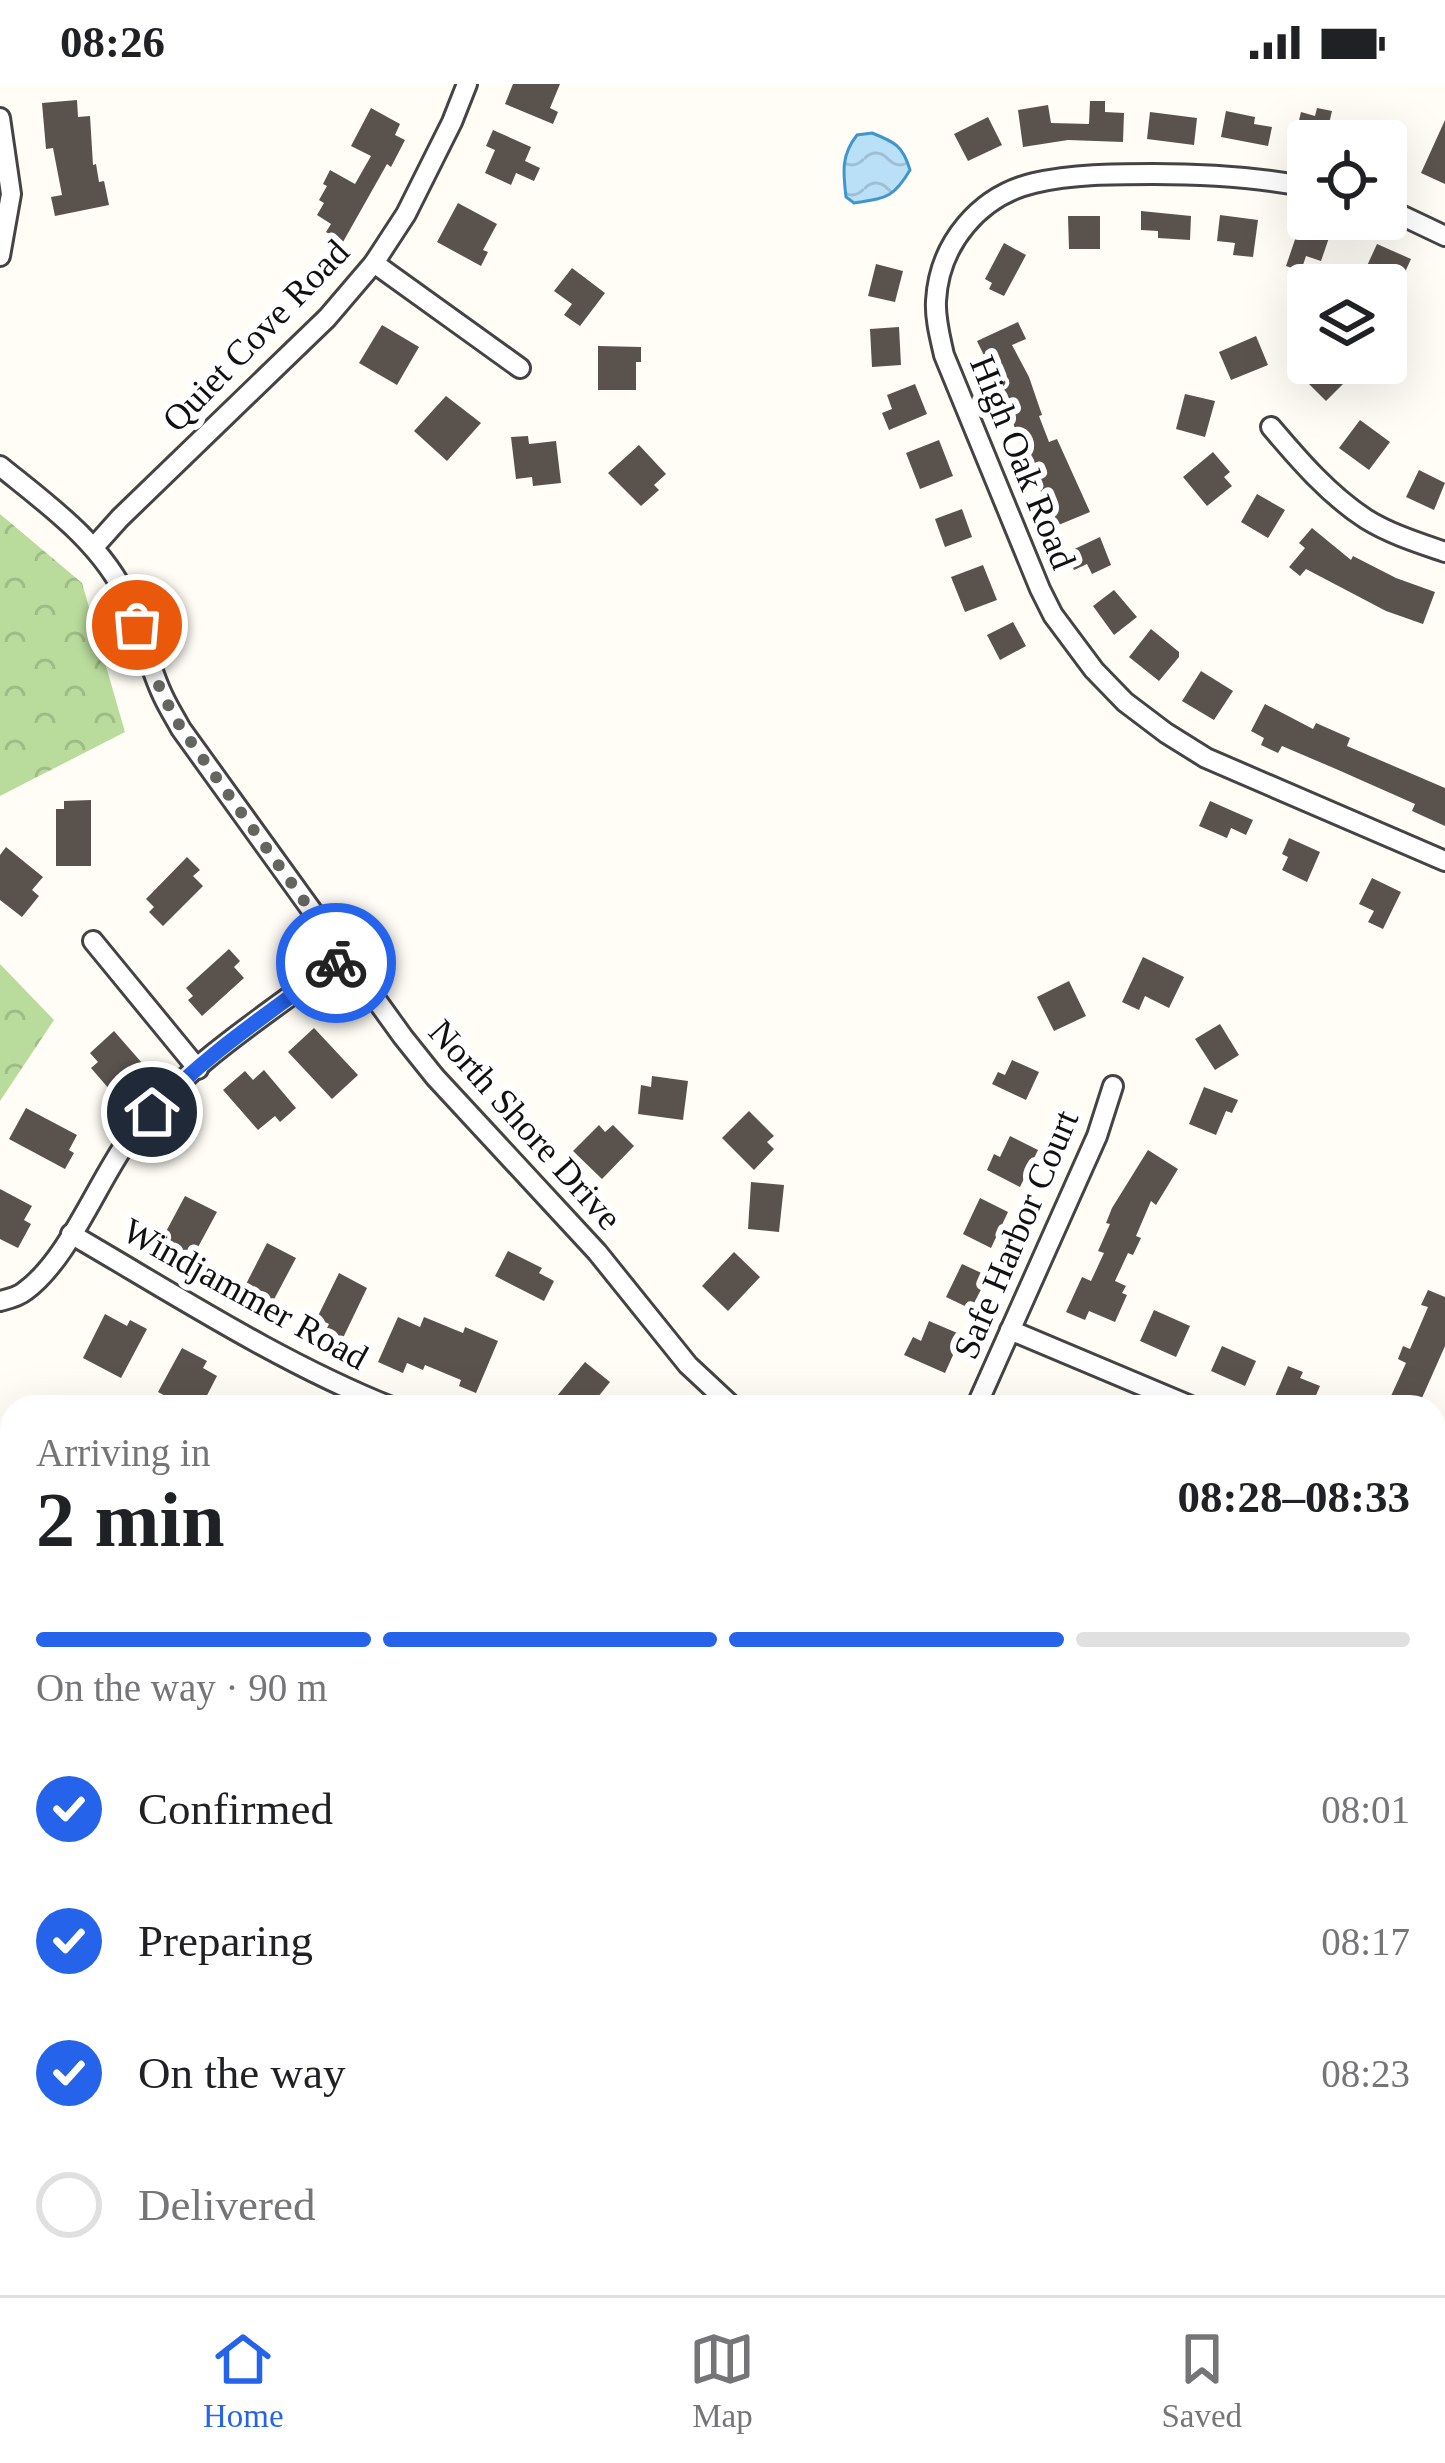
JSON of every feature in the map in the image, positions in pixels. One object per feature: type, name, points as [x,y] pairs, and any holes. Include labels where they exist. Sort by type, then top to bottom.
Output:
[{"type":"street","name":"Quiet Cove Road","points":[[94,548],[327,318],[374,263],[406,214],[467,84]]},
{"type":"street","points":[[0,118],[11,194],[0,256]]},
{"type":"street","name":"High Oak Road","points":[[1287,183],[1203,174],[1067,177],[1030,184],[980,208],[962,229],[941,273],[936,298],[944,355],[1040,589],[1070,641],[1094,670],[1126,702],[1206,758],[1445,861]]},
{"type":"street","points":[[1407,218],[1445,236]]},
{"type":"street","points":[[374,263],[520,368]]},
{"type":"street","points":[[1271,427],[1331,491],[1367,519],[1445,552]]},
{"type":"street","name":"North Shore Drive","points":[[0,466],[67,521],[115,576],[162,694],[181,728],[436,1077],[597,1252],[688,1365],[720,1395]]},
{"type":"street","points":[[93,941],[198,1069]]},
{"type":"street","points":[[0,1301],[25,1292],[48,1268],[130,1137],[175,1088],[344,957]]},
{"type":"street","name":"Safe Harbor Court","points":[[981,1395],[1097,1136],[1113,1086]]},
{"type":"street","name":"Windjammer Road","points":[[71,1234],[247,1336],[363,1395]]},
{"type":"street","points":[[1010,1330],[1164,1395]]},
{"type":"green space","points":[[0,514],[82,583],[125,732],[0,796]]},
{"type":"green space","points":[[0,964],[54,1020],[0,1101]]},
{"type":"water","points":[[872,133],[897,146],[910,170],[887,196],[854,203],[846,197],[846,157],[857,135]]},
{"type":"building","points":[[513,84],[560,84],[550,108],[558,112],[553,124],[505,104]]},
{"type":"building","points":[[77,100],[78,117],[90,116],[93,165],[99,182],[104,181],[109,205],[55,216],[51,197],[62,195],[53,148],[46,149],[42,103]]},
{"type":"building","points":[[1090,101],[1105,101],[1105,112],[1124,113],[1123,142],[1068,140],[1023,147],[1018,110],[1048,105],[1051,123],[1089,124]]},
{"type":"building","points":[[371,108],[400,124],[395,135],[405,140],[343,242],[326,232],[331,224],[317,215],[324,203],[319,200],[330,170],[355,184],[371,156],[351,146]]},
{"type":"building","points":[[1317,108],[1332,111],[1330,120],[1299,120],[1301,112],[1315,116]]},
{"type":"building","points":[[1226,111],[1255,117],[1254,124],[1272,127],[1268,146],[1221,137]]},
{"type":"building","points":[[1150,112],[1197,118],[1194,145],[1147,139]]},
{"type":"building","points":[[988,117],[1002,145],[968,161],[954,134]]},
{"type":"building","points":[[1445,120],[1445,184],[1421,173]]},
{"type":"building","points":[[493,130],[531,147],[525,161],[540,168],[534,181],[516,173],[511,185],[485,173],[495,150],[486,146]]},
{"type":"building","points":[[458,203],[497,224],[483,250],[488,252],[481,266],[437,242]]},
{"type":"building","points":[[1141,211],[1191,216],[1190,240],[1158,238],[1158,231],[1141,230]]},
{"type":"building","points":[[1220,215],[1258,220],[1253,257],[1233,255],[1235,243],[1217,241]]},
{"type":"building","points":[[1068,216],[1100,216],[1100,249],[1069,249]]},
{"type":"building","points":[[1295,240],[1328,240],[1321,261],[1306,256],[1303,264],[1286,266]]},
{"type":"building","points":[[1004,243],[1026,255],[1004,296],[989,289],[992,283],[985,279]]},
{"type":"building","points":[[1377,244],[1411,259],[1407,268],[1407,264],[1368,264]]},
{"type":"building","points":[[876,264],[903,271],[895,302],[868,296]]},
{"type":"building","points":[[572,268],[605,293],[580,326],[564,315],[572,304],[554,291]]},
{"type":"building","points":[[1018,322],[1026,339],[1012,345],[1029,377],[1049,442],[1057,439],[1090,512],[1056,526],[994,368],[991,370],[977,341]]},
{"type":"building","points":[[382,325],[419,347],[397,385],[359,363]]},
{"type":"building","points":[[899,327],[901,365],[872,367],[870,329]]},
{"type":"building","points":[[1256,336],[1268,365],[1231,380],[1219,352]]},
{"type":"building","points":[[598,346],[641,347],[636,390],[598,390]]},
{"type":"building","points":[[915,384],[927,414],[889,430],[882,413],[892,409],[887,395]]},
{"type":"building","points":[[1309,384],[1343,384],[1326,401]]},
{"type":"building","points":[[1185,394],[1215,401],[1205,437],[1176,429]]},
{"type":"building","points":[[446,396],[481,423],[447,461],[414,431]]},
{"type":"building","points":[[1360,420],[1390,442],[1369,470],[1339,448]]},
{"type":"building","points":[[528,436],[529,444],[556,441],[561,483],[533,486],[532,477],[516,479],[511,437]]},
{"type":"building","points":[[939,440],[953,476],[920,489],[906,453]]},
{"type":"building","points":[[639,445],[666,474],[654,485],[659,490],[641,506],[608,473]]},
{"type":"building","points":[[1213,452],[1230,472],[1224,477],[1232,486],[1207,506],[1183,477]]},
{"type":"building","points":[[1419,470],[1445,483],[1434,510],[1406,497]]},
{"type":"building","points":[[1257,494],[1285,510],[1268,538],[1241,522]]},
{"type":"building","points":[[962,509],[972,537],[945,547],[935,519]]},
{"type":"building","points":[[1312,528],[1351,560],[1353,556],[1435,592],[1423,624],[1386,611],[1306,569],[1300,576],[1289,567],[1305,548],[1299,543]]},
{"type":"building","points":[[1100,537],[1111,565],[1092,574],[1087,564],[1074,570],[1066,553]]},
{"type":"building","points":[[983,565],[997,600],[965,612],[951,577]]},
{"type":"building","points":[[1114,590],[1137,617],[1114,635],[1093,606]]},
{"type":"building","points":[[1013,622],[1026,646],[1000,660],[987,635]]},
{"type":"building","points":[[1151,629],[1179,652],[1159,681],[1129,657]]},
{"type":"building","points":[[1201,671],[1233,691],[1214,720],[1182,701]]},
{"type":"building","points":[[1265,704],[1313,729],[1316,723],[1350,738],[1347,746],[1445,788],[1445,826],[1412,811],[1415,804],[1336,769],[1282,746],[1278,753],[1261,745],[1264,738],[1251,731]]},
{"type":"building","points":[[91,800],[91,866],[56,866],[56,809],[64,809],[64,801]]},
{"type":"building","points":[[1210,801],[1253,820],[1246,835],[1231,828],[1227,838],[1199,826]]},
{"type":"building","points":[[1289,838],[1320,852],[1307,882],[1282,870]]},
{"type":"building","points":[[6,847],[43,877],[32,890],[39,896],[22,917],[0,900],[0,855]]},
{"type":"building","points":[[187,857],[200,870],[193,876],[203,886],[163,926],[149,912],[154,907],[146,899]]},
{"type":"building","points":[[1372,878],[1401,892],[1383,929],[1368,922],[1374,911],[1359,904]]},
{"type":"building","points":[[229,949],[240,961],[234,967],[244,978],[202,1016],[188,1000],[193,996],[186,988]]},
{"type":"building","points":[[1143,957],[1184,977],[1169,1008],[1145,996],[1139,1010],[1122,1002]]},
{"type":"building","points":[[1069,981],[1086,1016],[1054,1031],[1037,997]]},
{"type":"building","points":[[1220,1024],[1239,1055],[1215,1070],[1195,1039]]},
{"type":"building","points":[[314,1028],[358,1075],[332,1099],[288,1052]]},
{"type":"building","points":[[114,1031],[142,1063],[110,1090],[91,1068],[98,1062],[90,1053]]},
{"type":"building","points":[[1012,1060],[1039,1072],[1026,1100],[992,1084],[998,1072],[1005,1075]]},
{"type":"building","points":[[264,1070],[296,1108],[280,1122],[275,1116],[258,1130],[223,1090],[245,1071],[253,1080]]},
{"type":"building","points":[[652,1076],[688,1081],[683,1120],[638,1114],[641,1085],[651,1087]]},
{"type":"building","points":[[1204,1087],[1238,1100],[1232,1113],[1226,1111],[1216,1135],[1189,1124]]},
{"type":"building","points":[[26,1108],[77,1135],[65,1169],[9,1139]]},
{"type":"building","points":[[749,1111],[774,1136],[767,1142],[774,1149],[754,1170],[722,1138]]},
{"type":"building","points":[[599,1125],[605,1132],[613,1125],[634,1146],[602,1179],[573,1151]]},
{"type":"building","points":[[1010,1136],[1038,1150],[1020,1187],[987,1170]]},
{"type":"building","points":[[1148,1150],[1178,1169],[1156,1205],[1151,1201],[1136,1236],[1141,1238],[1115,1281],[1126,1286],[1122,1293],[1127,1295],[1115,1322],[1089,1311],[1085,1320],[1066,1312],[1082,1277],[1091,1281],[1104,1253],[1098,1251],[1112,1208]]},
{"type":"building","points":[[751,1182],[784,1185],[779,1232],[748,1229]]},
{"type":"building","points":[[0,1189],[32,1206],[24,1220],[31,1224],[18,1248],[0,1239]]},
{"type":"building","points":[[185,1196],[217,1212],[190,1262],[171,1252],[175,1246],[162,1239]]},
{"type":"building","points":[[980,1198],[1008,1212],[991,1248],[963,1234]]},
{"type":"building","points":[[267,1243],[296,1258],[270,1307],[242,1292]]},
{"type":"building","points":[[508,1251],[542,1268],[539,1273],[554,1281],[544,1301],[495,1276]]},
{"type":"building","points":[[734,1252],[760,1277],[728,1311],[702,1286]]},
{"type":"building","points":[[962,1264],[988,1276],[971,1309],[946,1297]]},
{"type":"building","points":[[339,1273],[367,1288],[343,1338],[326,1330],[329,1324],[317,1318]]},
{"type":"building","points":[[1428,1290],[1445,1297],[1445,1346],[1423,1395],[1391,1395],[1406,1363],[1398,1359],[1403,1346],[1410,1349],[1428,1307],[1421,1305]]},
{"type":"building","points":[[1154,1310],[1190,1326],[1176,1357],[1140,1341]]},
{"type":"building","points":[[105,1314],[127,1326],[130,1320],[147,1329],[121,1378],[83,1358]]},
{"type":"building","points":[[398,1317],[420,1327],[424,1317],[498,1341],[476,1393],[459,1386],[461,1380],[425,1365],[423,1370],[407,1363],[403,1373],[378,1362]]},
{"type":"building","points":[[929,1321],[962,1335],[945,1373],[904,1355],[913,1337],[921,1341]]},
{"type":"building","points":[[1222,1346],[1256,1361],[1245,1386],[1211,1371]]},
{"type":"building","points":[[182,1348],[207,1361],[203,1368],[217,1376],[207,1395],[158,1392]]},
{"type":"building","points":[[585,1362],[610,1382],[600,1395],[558,1395]]},
{"type":"building","points":[[1288,1366],[1303,1372],[1300,1378],[1320,1386],[1316,1395],[1276,1395]]},
{"type":"way so far","points":[[137,625],[162,694],[181,728],[344,957],[336,963]]},
{"type":"route","points":[[152,1112],[216,1053],[336,963]]}]
